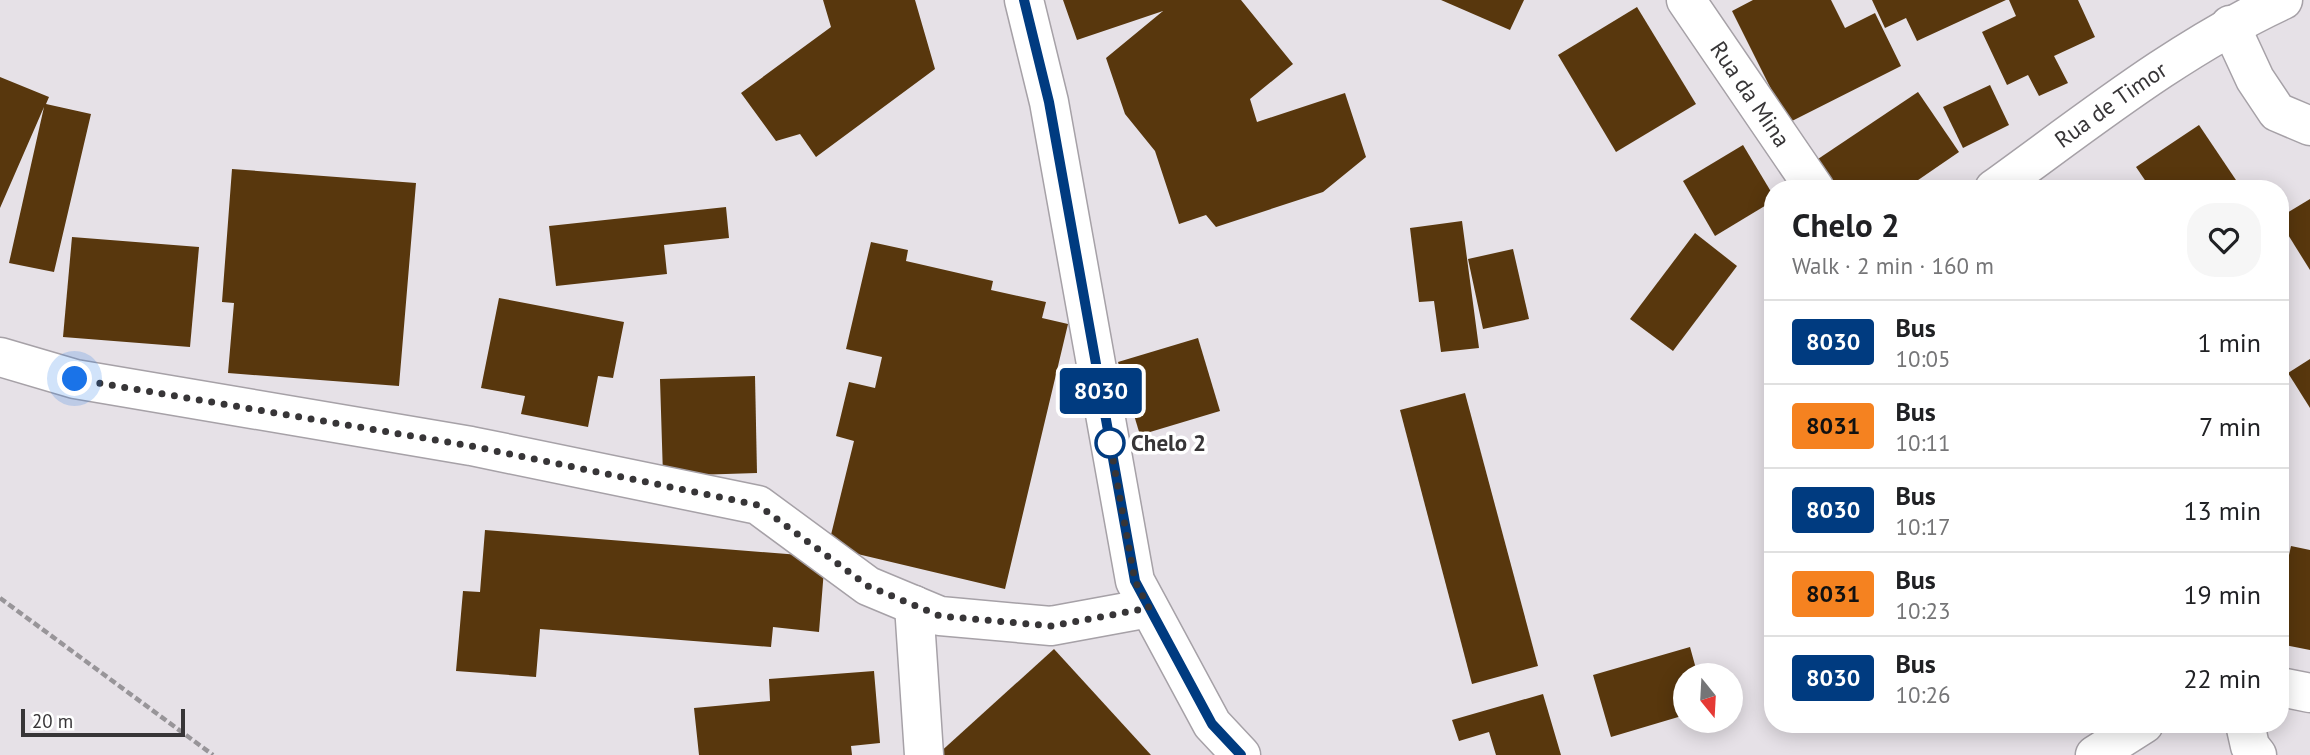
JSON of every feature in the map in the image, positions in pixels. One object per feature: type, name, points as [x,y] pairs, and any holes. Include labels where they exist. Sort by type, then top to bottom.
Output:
[{"type":"street","points":[[1024,0],[1049,102],[1135,581],[1212,724],[1241,755]]},
{"type":"street","name":"Rua da Mina","points":[[1686,0],[1809,180]]},
{"type":"street","name":"Rua de Timor","points":[[2006,180],[2103,110],[2230,25],[2283,0]]},
{"type":"street","points":[[2230,25],[2255,79],[2277,112],[2310,126]]},
{"type":"street","points":[[0,357],[75,379],[471,446],[758,505],[868,586],[940,616],[1051,626],[1149,608]]},
{"type":"street","points":[[914,606],[924,755]]},
{"type":"street","points":[[2289,689],[2310,693]]},
{"type":"street","points":[[2095,755],[2130,733]]},
{"type":"street","points":[[2247,733],[2250,746],[2258,755]]},
{"type":"path","points":[[0,598],[214,755]]},
{"type":"building","points":[[823,0],[915,0],[935,69],[816,157],[800,134],[776,141],[741,93],[831,27]]},
{"type":"building","points":[[1063,0],[1241,0],[1293,64],[1250,99],[1257,122],[1345,93],[1366,157],[1323,192],[1216,227],[1206,215],[1179,224],[1155,151],[1125,114],[1106,58],[1163,11],[1077,40]]},
{"type":"building","points":[[1441,0],[1524,0],[1510,30]]},
{"type":"building","points":[[1753,0],[1831,0],[1845,28],[1875,13],[1901,66],[1788,123],[1732,11]]},
{"type":"building","points":[[1872,0],[2006,0],[1917,41],[1906,18],[1885,28]]},
{"type":"building","points":[[2009,0],[2078,0],[2095,37],[2054,56],[2068,83],[2039,96],[2028,75],[2007,85],[1982,32],[2016,16]]},
{"type":"building","points":[[1637,7],[1696,104],[1616,152],[1558,55]]},
{"type":"building","points":[[0,77],[49,97],[46,104],[91,114],[54,272],[9,263],[44,107],[0,208]]},
{"type":"building","points":[[1990,85],[2009,125],[1963,148],[1943,107]]},
{"type":"building","points":[[1918,92],[1959,152],[1918,180],[1828,180],[1815,161]]},
{"type":"building","points":[[2199,125],[2236,180],[2145,180],[2136,167]]},
{"type":"building","points":[[1743,145],[1764,180],[1764,206],[1715,236],[1683,181]]},
{"type":"building","points":[[232,169],[416,183],[399,386],[228,373],[234,303],[222,302]]},
{"type":"building","points":[[2310,199],[2310,270],[2289,236],[2289,212]]},
{"type":"building","points":[[726,207],[729,238],[664,245],[667,274],[556,286],[549,226]]},
{"type":"building","points":[[1462,221],[1479,348],[1441,352],[1434,301],[1419,302],[1410,228]]},
{"type":"building","points":[[1695,233],[1737,266],[1673,351],[1630,319]]},
{"type":"building","points":[[72,237],[199,247],[190,347],[63,337]]},
{"type":"building","points":[[871,242],[908,250],[906,261],[993,281],[991,290],[1046,302],[1042,318],[1068,324],[1005,589],[828,547],[854,441],[836,436],[849,382],[875,388],[882,357],[846,349]]},
{"type":"building","points":[[1513,249],[1529,319],[1483,329],[1468,259]]},
{"type":"building","points":[[499,298],[624,322],[613,378],[598,376],[588,427],[521,414],[525,396],[481,388]]},
{"type":"building","points":[[1198,338],[1220,411],[1140,435],[1118,362]]},
{"type":"building","points":[[2310,359],[2310,408],[2289,375]]},
{"type":"building","points":[[755,376],[757,473],[663,476],[660,379]]},
{"type":"building","points":[[1465,393],[1538,666],[1472,684],[1400,410]]},
{"type":"building","points":[[485,530],[825,557],[819,632],[773,627],[771,647],[540,629],[536,677],[456,671],[463,591],[480,592]]},
{"type":"building","points":[[2291,546],[2310,550],[2310,650],[2289,646]]},
{"type":"building","points":[[1690,647],[1694,663],[1673,663],[1673,719],[1611,737],[1593,675]]},
{"type":"building","points":[[1054,649],[1151,755],[937,755]]},
{"type":"building","points":[[874,671],[880,743],[851,746],[852,755],[699,755],[694,708],[770,701],[769,679]]},
{"type":"building","points":[[1543,694],[1561,755],[1496,755],[1489,732],[1459,741],[1452,720]]},
{"type":"bus line","name":"8030","points":[[1024,0],[1049,102],[1135,581],[1212,724],[1241,755]]},
{"type":"place","name":"Chelo 2","points":[[1110,443]]},
{"type":"route","points":[[75,379],[471,446],[758,505],[868,586],[927,611],[940,616],[1051,626],[1149,608],[1135,581],[1110,443]]}]
